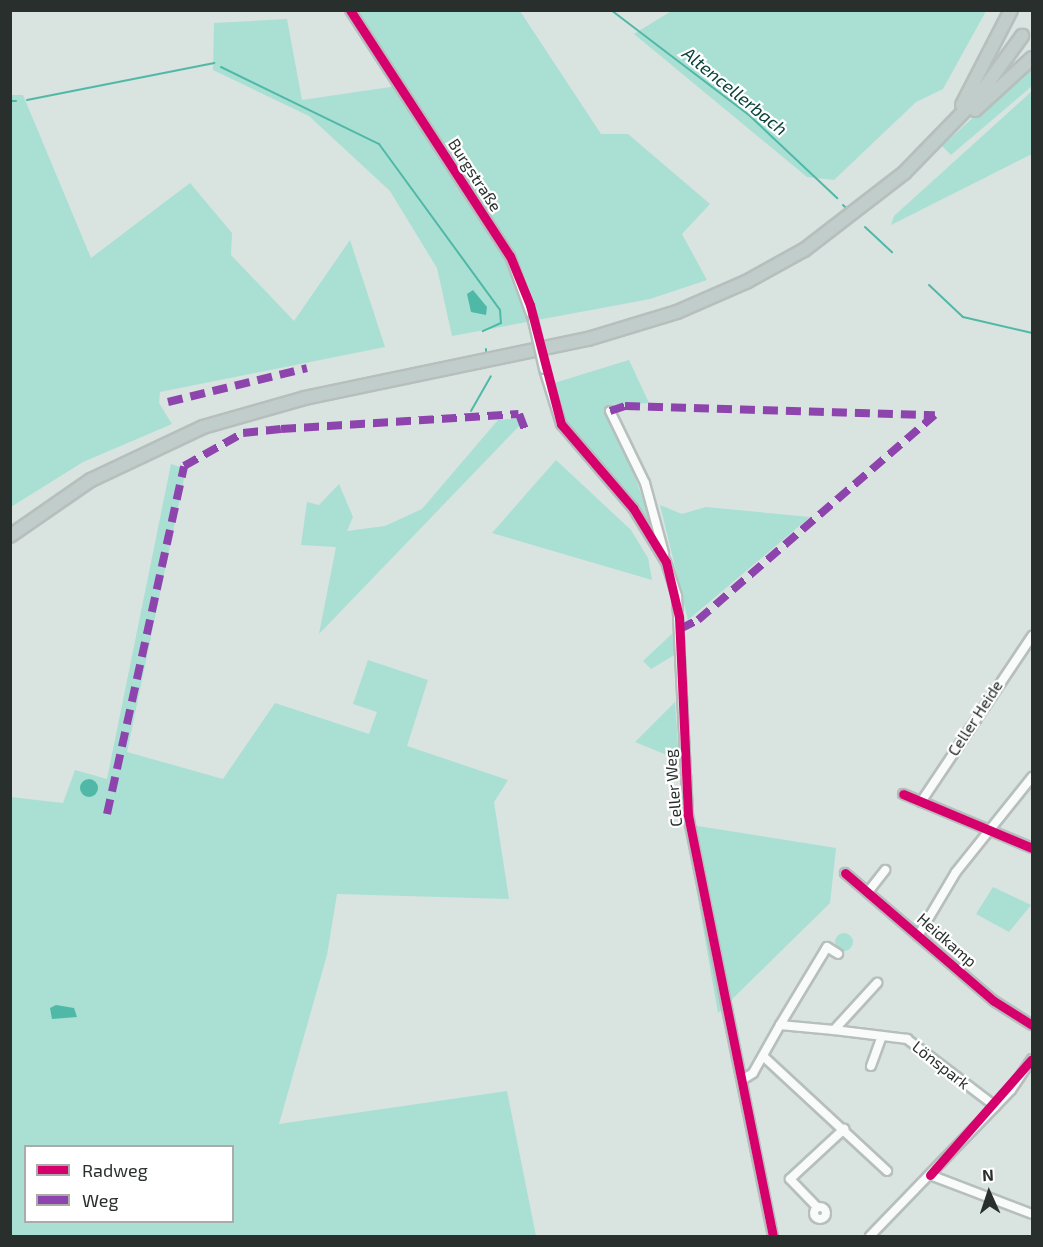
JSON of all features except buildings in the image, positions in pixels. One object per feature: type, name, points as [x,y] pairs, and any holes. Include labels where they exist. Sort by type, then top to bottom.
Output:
[{"type":"highway","points":[[947,130],[987,66],[1011,10]]},
{"type":"highway","points":[[10,536],[91,480],[203,427],[304,398],[588,339],[711,298],[804,250],[925,153],[947,130],[1022,36]]},
{"type":"highway","points":[[925,153],[938,148],[1032,58]]},
{"type":"street","name":"Burgstraße","points":[[350,10],[510,256],[533,320],[544,369]]},
{"type":"street","name":"Celler Weg","points":[[544,369],[554,410],[567,435],[620,491],[666,562]]},
{"type":"street","name":"Celler Weg","points":[[610,411],[645,483],[679,617],[688,815],[773,1236]]},
{"type":"street","name":"Celler Heide","points":[[921,802],[1032,636]]},
{"type":"street","points":[[918,936],[956,872],[1032,777]]},
{"type":"street","points":[[903,794],[1032,848]]},
{"type":"street","points":[[868,892],[885,870]]},
{"type":"street","name":"Heidkamp","points":[[845,873],[994,1001],[1032,1025]]},
{"type":"street","points":[[742,1080],[763,1056],[826,946],[838,954]]},
{"type":"street","points":[[834,1030],[877,983]]},
{"type":"street","name":"Lönspark","points":[[780,1024],[907,1039],[995,1106]]},
{"type":"street","points":[[871,1066],[882,1036]]},
{"type":"street","points":[[763,1056],[876,1158],[886,1171]]},
{"type":"street","points":[[870,1236],[995,1106],[1032,1059]]},
{"type":"street","points":[[817,1207],[790,1179],[844,1129]]},
{"type":"street","points":[[930,1175],[1032,1214]]},
{"type":"shaded area","points":[[673,10],[986,11],[943,89],[916,102],[834,180],[807,177],[634,34]]},
{"type":"shaded area","points":[[354,11],[520,11],[601,134],[628,134],[710,204],[682,234],[707,280],[650,299],[452,336],[437,268],[390,191],[309,116],[213,70],[214,23],[287,19],[302,100],[404,85]]},
{"type":"shaded area","points":[[1032,63],[1032,86],[951,155],[942,146]]},
{"type":"shaded area","points":[[1032,91],[1032,154],[891,225],[894,216]]},
{"type":"shaded area","points":[[11,95],[23,95],[91,258],[190,183],[232,233],[231,255],[294,321],[350,240],[385,347],[160,392],[159,403],[172,424],[83,462],[11,507]]},
{"type":"shaded area","points":[[473,290],[487,307],[486,315],[471,312],[467,294]]},
{"type":"shaded area","points":[[629,360],[649,403],[607,405],[660,543],[623,486],[567,425],[551,384]]},
{"type":"shaded area","points":[[522,418],[523,422],[319,634],[336,547],[301,545],[307,502],[319,505],[339,484],[353,517],[347,531],[385,526],[422,509],[498,420]]},
{"type":"shaded area","points":[[556,460],[631,530],[648,558],[652,580],[492,533]]},
{"type":"shaded area","points":[[171,464],[186,469],[127,752],[223,779],[275,703],[369,734],[377,712],[353,704],[368,660],[428,680],[407,746],[508,780],[494,802],[509,899],[337,894],[327,955],[279,1124],[507,1091],[536,1236],[11,1236],[10,797],[63,803],[75,770],[107,779]]},
{"type":"shaded area","points":[[660,505],[682,514],[706,507],[810,517],[688,620]]},
{"type":"shaded area","points":[[676,630],[676,654],[651,669],[643,661]]},
{"type":"shaded area","points":[[675,702],[679,760],[635,742]]},
{"type":"shaded area","points":[[85,779],[93,779],[98,784],[96,795],[85,797],[80,792],[80,784]]},
{"type":"shaded area","points":[[685,824],[836,848],[830,903],[718,1013]]},
{"type":"shaded area","points":[[993,887],[1031,905],[1009,932],[976,914]]},
{"type":"shaded area","points":[[840,933],[848,933],[853,938],[851,949],[840,951],[835,946],[835,938]]},
{"type":"shaded area","points":[[56,1005],[74,1008],[77,1017],[52,1019],[50,1008]]},
{"type":"waterway","name":"Altencellerbach","points":[[611,10],[750,116],[837,198]]},
{"type":"waterway","points":[[27,100],[214,63]]},
{"type":"waterway","points":[[221,67],[379,144],[500,310],[501,323],[483,331]]},
{"type":"waterway","points":[[10,101],[16,101]]},
{"type":"waterway","name":"Altencellerbach","points":[[843,205],[846,208]]},
{"type":"waterway","name":"Altencellerbach","points":[[865,227],[892,252]]},
{"type":"waterway","name":"Altencellerbach","points":[[929,285],[963,317],[1032,333]]},
{"type":"waterway","points":[[471,411],[491,376]]},
{"type":"marked path","points":[[168,402],[307,368]]},
{"type":"marked path","points":[[610,411],[625,406],[935,415]]},
{"type":"marked path","points":[[107,814],[184,466],[243,433],[281,429],[519,414],[526,432]]},
{"type":"marked path","points":[[680,629],[698,620],[935,415]]},
{"type":"cycle path","points":[[350,10],[510,256],[530,305],[561,424],[633,508],[666,562],[679,617],[688,815],[773,1236]]},
{"type":"cycle path","points":[[903,794],[1032,848]]},
{"type":"cycle path","points":[[845,873],[994,1001],[1032,1025]]},
{"type":"cycle path","points":[[930,1175],[1032,1059]]}]
